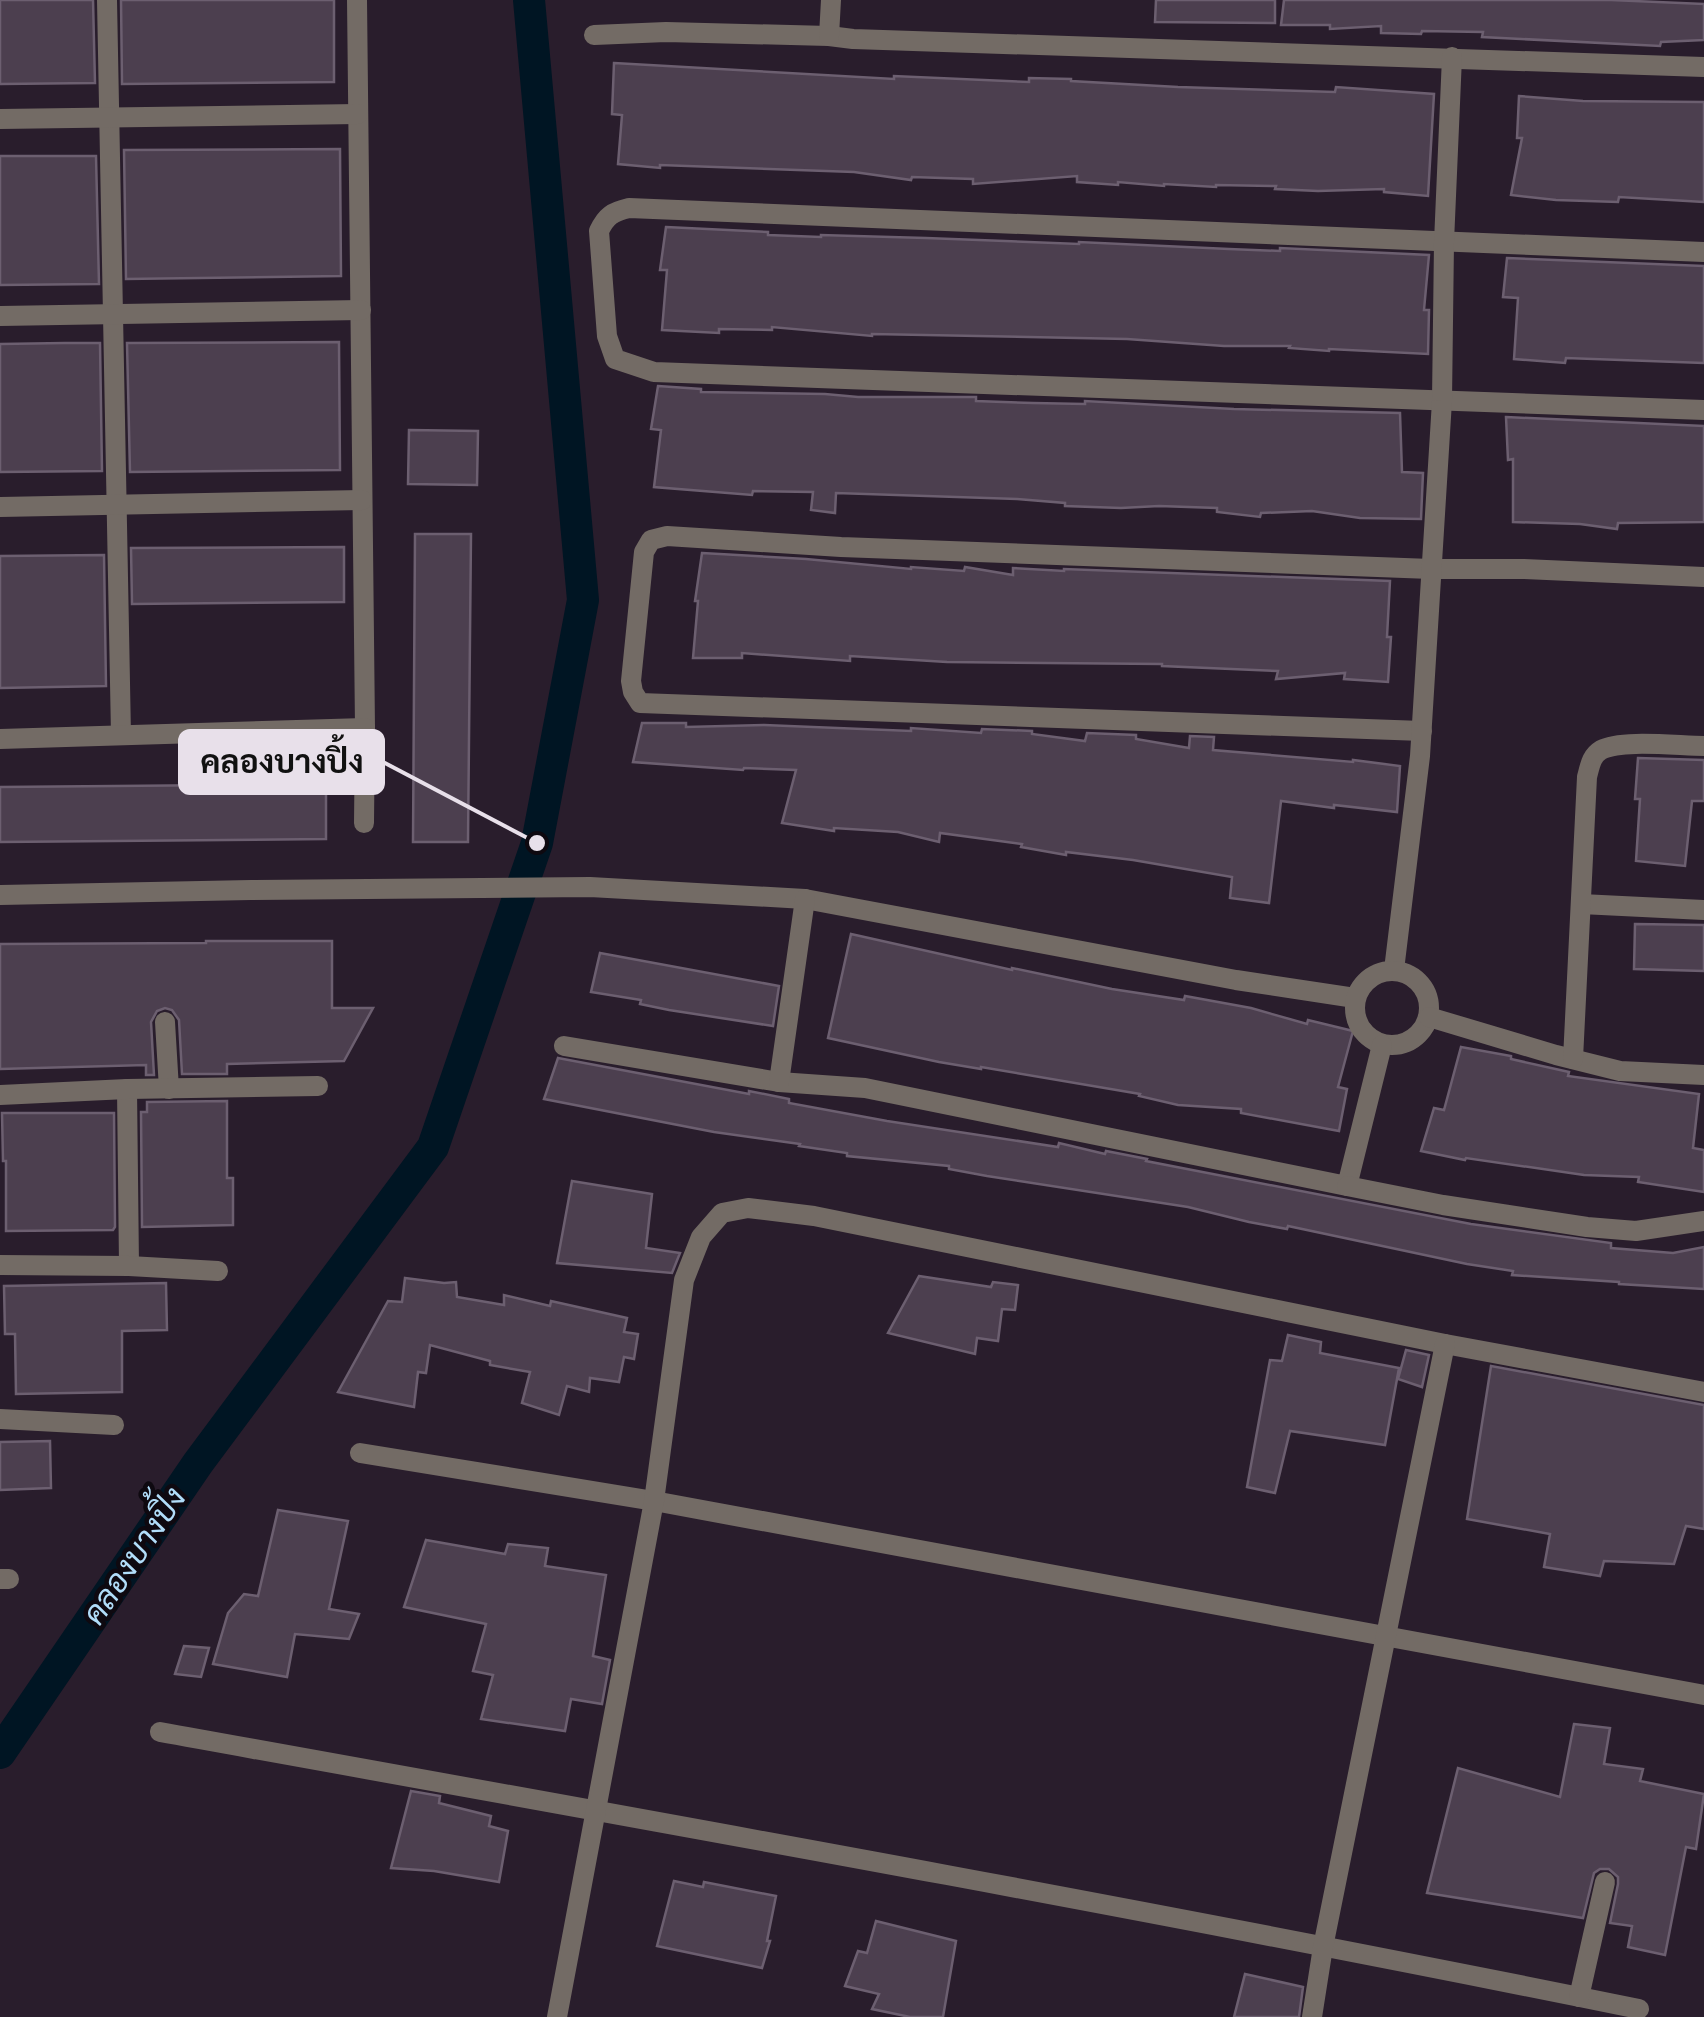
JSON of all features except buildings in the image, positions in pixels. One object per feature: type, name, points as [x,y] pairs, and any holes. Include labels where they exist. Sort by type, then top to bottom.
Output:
[{"type":"street","points":[[108,0],[121,736]]},
{"type":"street","points":[[356,0],[364,823]]},
{"type":"street","points":[[829,36],[831,0]]},
{"type":"street","points":[[594,35],[666,32],[829,36],[1704,66]]},
{"type":"street","points":[[1394,970],[1422,731],[1442,401],[1452,57]]},
{"type":"street","points":[[0,119],[358,114]]},
{"type":"street","points":[[1704,252],[629,208],[605,218],[599,232],[610,350],[615,359],[654,372],[1704,410]]},
{"type":"street","points":[[0,316],[362,310]]},
{"type":"street","points":[[0,507],[362,500]]},
{"type":"street","points":[[1422,731],[640,702],[631,681],[644,552],[652,540],[668,536],[841,548],[1704,576]]},
{"type":"street","points":[[0,739],[365,728]]},
{"type":"street","points":[[1573,1059],[1591,760],[1599,751],[1618,745],[1704,746]]},
{"type":"street","points":[[0,895],[478,886],[590,887],[805,900],[1236,980],[1355,998]]},
{"type":"street","points":[[779,1082],[805,900]]},
{"type":"street","points":[[1581,904],[1704,910]]},
{"type":"street","points":[[1394,970],[1410,974],[1423,985],[1430,1001],[1429,1018],[1421,1032],[1407,1042],[1382,1045],[1362,1030],[1355,1014],[1355,998],[1364,982],[1377,973],[1394,970]]},
{"type":"street","points":[[1429,1018],[1620,1071],[1704,1075]]},
{"type":"street","points":[[165,1022],[169,1089]]},
{"type":"street","points":[[1346,1186],[1382,1045]]},
{"type":"street","points":[[564,1046],[779,1082],[865,1088],[1443,1205],[1636,1231],[1704,1222]]},
{"type":"street","points":[[0,1095],[318,1086]]},
{"type":"street","points":[[128,1090],[129,1266]]},
{"type":"street","points":[[557,2017],[654,1501],[684,1280],[701,1237],[722,1213],[748,1208],[814,1216],[1445,1344],[1704,1392]]},
{"type":"street","points":[[0,1265],[218,1271]]},
{"type":"street","points":[[1312,2017],[1445,1344]]},
{"type":"street","points":[[0,1419],[114,1425]]},
{"type":"street","points":[[360,1453],[654,1501],[1704,1696]]},
{"type":"street","points":[[160,1732],[1324,1946],[1639,2010]]},
{"type":"street","points":[[1579,1997],[1605,1882]]},
{"type":"waterway","name":"คลองบางปิ้ง","points":[[0,1753],[198,1463],[433,1147],[537,843],[583,600],[529,0]]},
{"type":"place","name":"คลองบางปิ้ง","points":[[537,843]]}]
